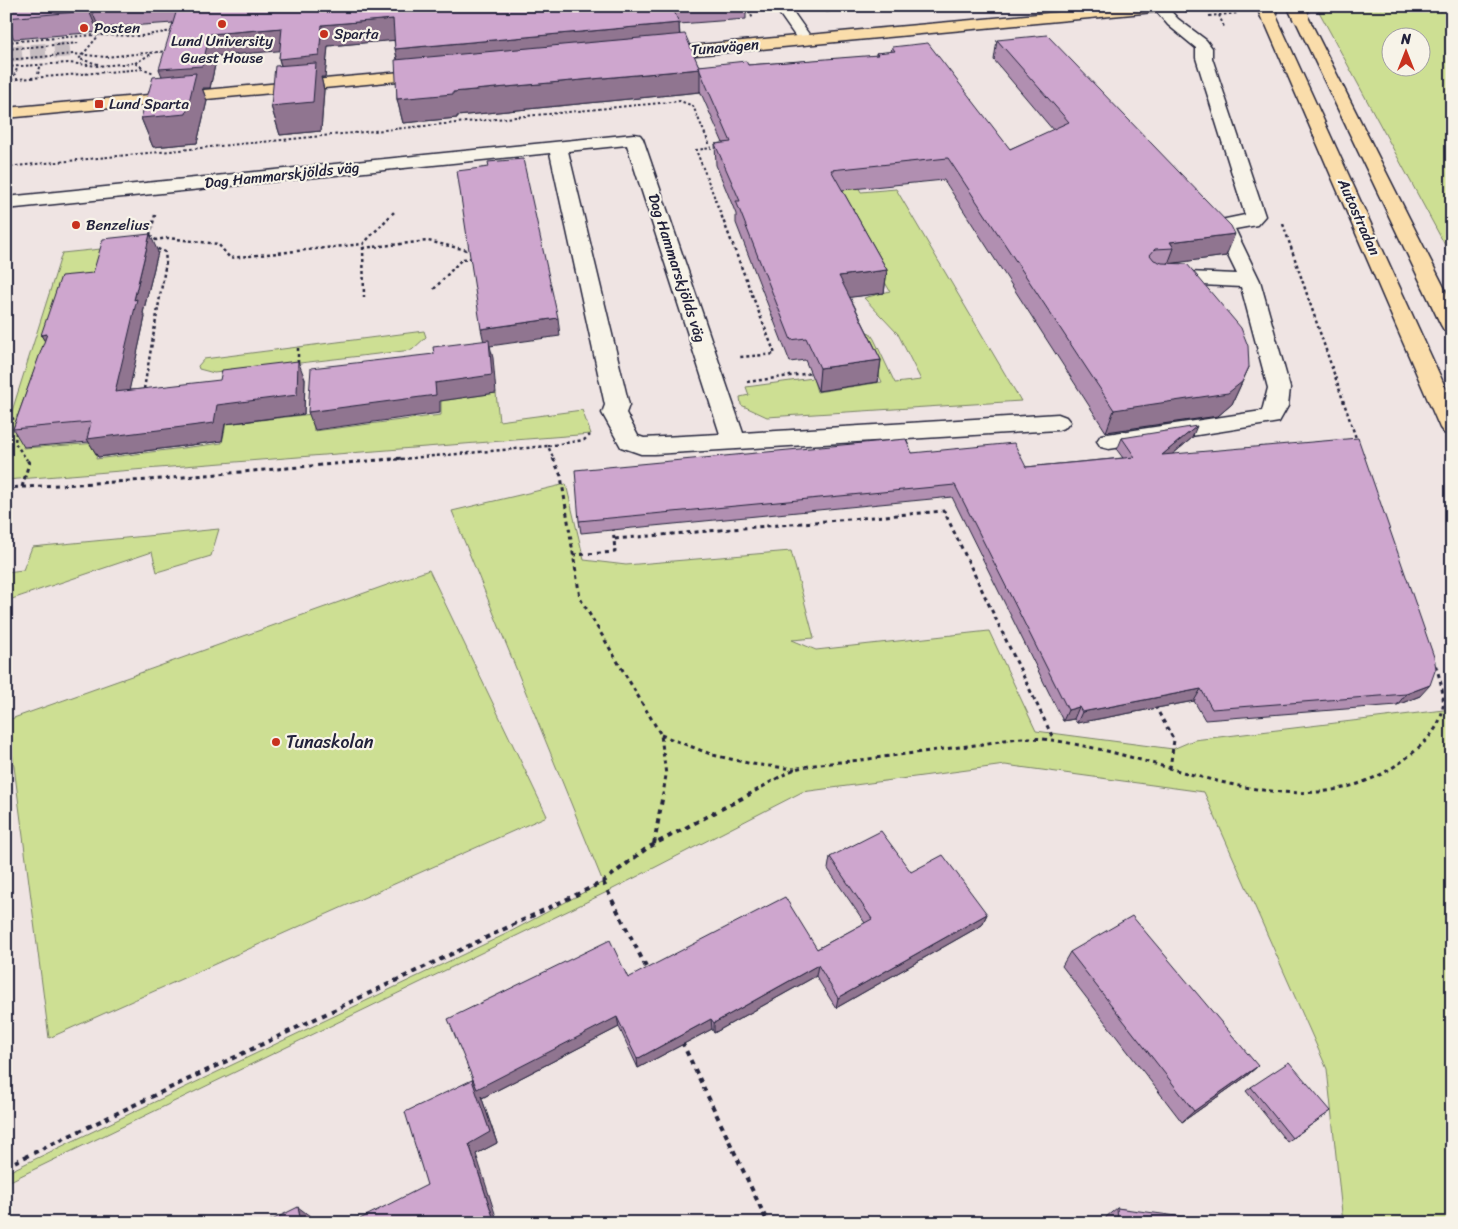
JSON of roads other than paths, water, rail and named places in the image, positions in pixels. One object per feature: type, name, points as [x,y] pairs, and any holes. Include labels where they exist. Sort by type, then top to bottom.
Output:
[{"type":"main road","name":"Tunavägen","points":[[634,55],[1175,6]]},
{"type":"main road","name":"Autostradan","points":[[1268,12],[1452,428]]},
{"type":"main road","name":"Autostradan","points":[[1299,12],[1452,324]]},
{"type":"main road","points":[[6,112],[448,72]]},
{"type":"street","points":[[781,6],[805,40]]},
{"type":"street","points":[[1159,8],[1173,22],[1201,43],[1204,48],[1204,58],[1255,216],[1250,222],[1224,225]]},
{"type":"street","points":[[1142,9],[1190,50],[1204,58]]},
{"type":"street","name":"Dag Hammarskjölds väg","points":[[6,203],[634,139],[734,441]]},
{"type":"street","points":[[558,147],[617,405],[614,414],[629,441],[641,446],[1058,422]]},
{"type":"street","points":[[1109,441],[1271,417],[1276,406],[1279,388],[1250,281],[1224,225],[1210,211]]},
{"type":"street","points":[[1155,277],[1250,281]]},
{"type":"tunnel","points":[[6,54],[74,49]]},
{"type":"place","name":"Lund University Guest House","points":[[222,24]]},
{"type":"place","name":"Posten","points":[[84,28]]},
{"type":"place","name":"Sparta","points":[[324,34]]},
{"type":"place","name":"Lund Sparta","points":[[99,104]]},
{"type":"place","name":"Benzelius","points":[[76,225]]},
{"type":"place","name":"Tunaskolan","points":[[276,742]]}]
